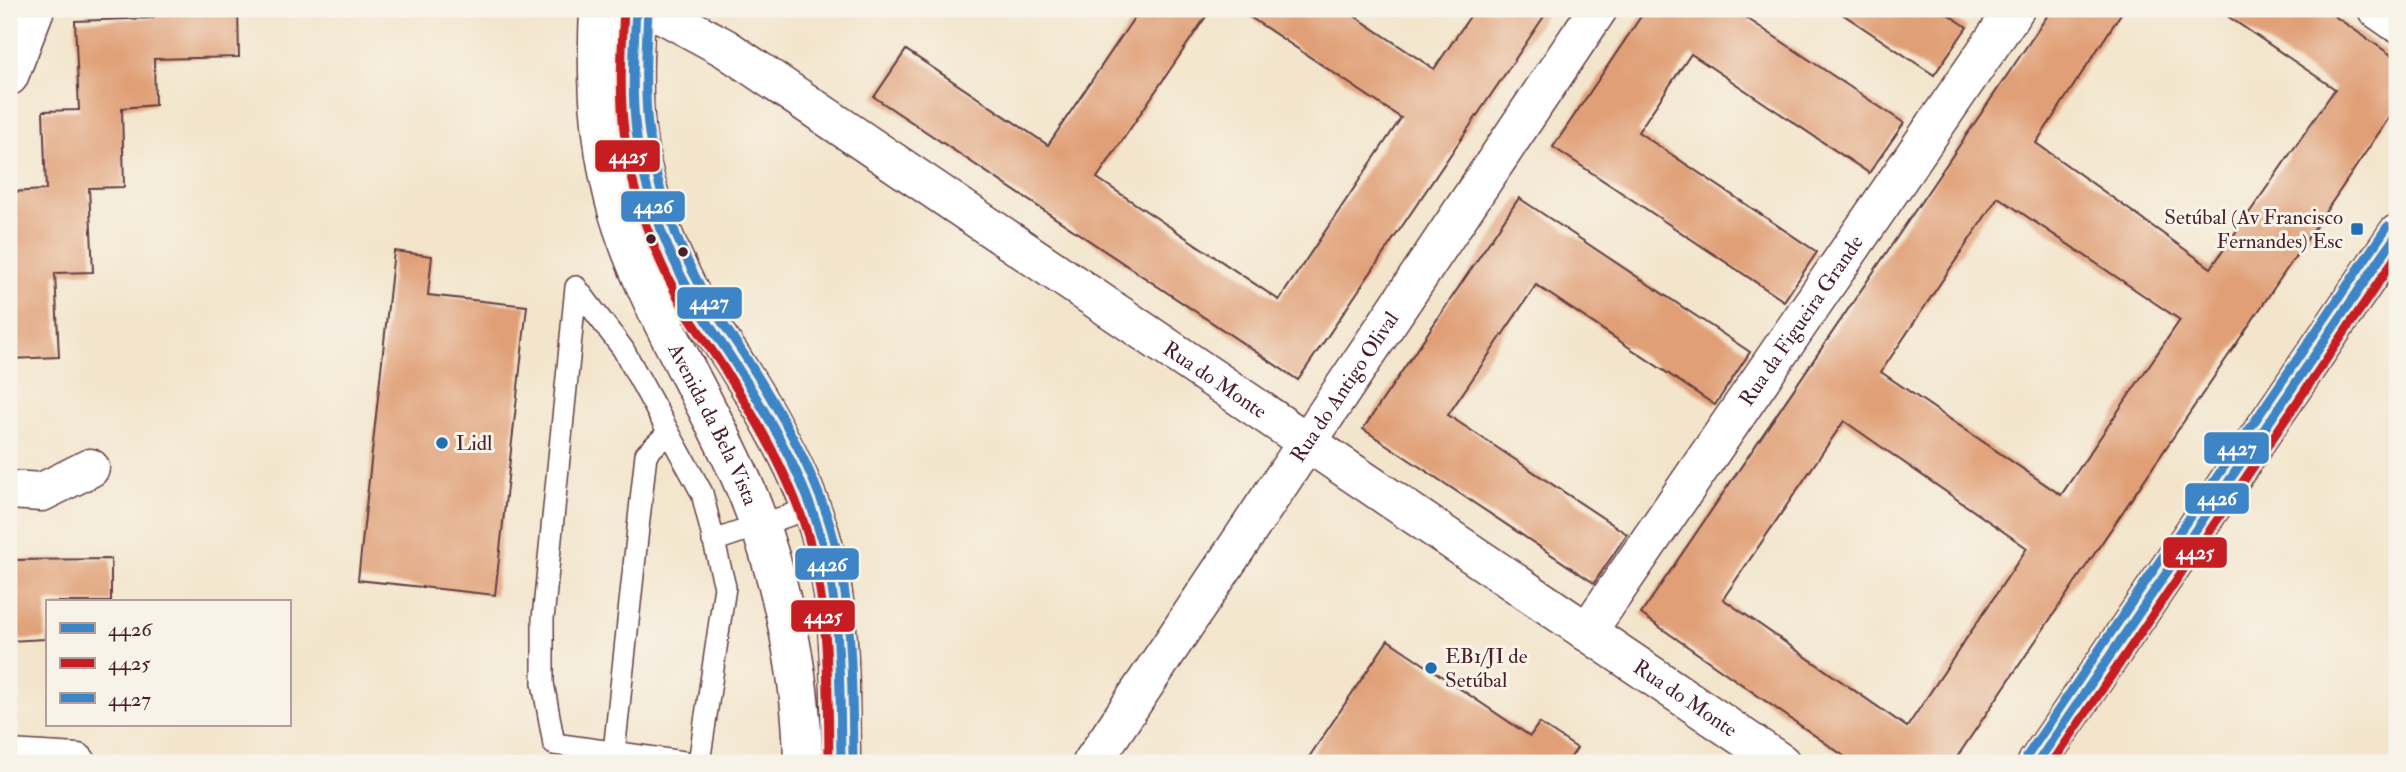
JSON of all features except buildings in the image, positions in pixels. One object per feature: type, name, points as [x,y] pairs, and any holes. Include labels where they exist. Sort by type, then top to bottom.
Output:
[{"type":"street","points":[[9,76],[36,9]]},
{"type":"street","name":"Avenida da Bela Vista","points":[[599,9],[599,105],[605,156],[615,200],[640,271],[740,475],[760,525],[795,672],[800,703],[803,763]]},
{"type":"street","name":"Avenida da Bela Vista","points":[[636,9],[633,91],[637,134],[658,220],[690,293],[768,418],[799,477],[818,528],[838,641],[841,763]]},
{"type":"street","name":"Rua do Monte","points":[[644,9],[664,15],[725,48],[1781,763]]},
{"type":"street","name":"Rua do Antigo Olival","points":[[1092,763],[1598,9]]},
{"type":"street","name":"Rua da Figueira Grande","points":[[1587,632],[2015,9]]},
{"type":"street","points":[[2376,9],[2397,23]]},
{"type":"street","points":[[2037,763],[2397,234]]},
{"type":"street","points":[[9,490],[42,492],[90,468]]},
{"type":"street","points":[[9,759],[77,763]]},
{"type":"lane","points":[[691,763],[554,744],[544,683],[542,619],[576,287],[623,349],[702,493],[725,587],[699,763]]},
{"type":"lane","points":[[614,752],[646,454],[668,433]]},
{"type":"lane","points":[[713,541],[811,508]]},
{"type":"transit line","name":"4425","points":[[624,9],[622,115],[632,177],[645,223],[663,268],[685,310],[766,438],[792,493],[810,542],[825,636],[829,763]]},
{"type":"transit line","name":"4426","points":[[636,9],[634,116],[639,153],[657,218],[694,300],[777,433],[811,507],[821,538],[829,570],[837,634],[841,763]]},
{"type":"transit line","name":"4427","points":[[648,10],[648,126],[655,170],[668,213],[705,295],[765,389],[796,444],[814,482],[832,533],[846,598],[853,763]]},
{"type":"transit line","name":"4427","points":[[2027,756],[2387,227]]},
{"type":"transit line","name":"4426","points":[[2037,763],[2397,234]]},
{"type":"transit line","name":"4425","points":[[2052,763],[2397,255]]},
{"type":"place","name":"Setúbal (Av Francisco Fernandes) Esc","points":[[2357,229]]},
{"type":"place","name":"Lidl","points":[[442,443]]},
{"type":"place","name":"EB1/JI de Setúbal","points":[[1431,668]]}]
